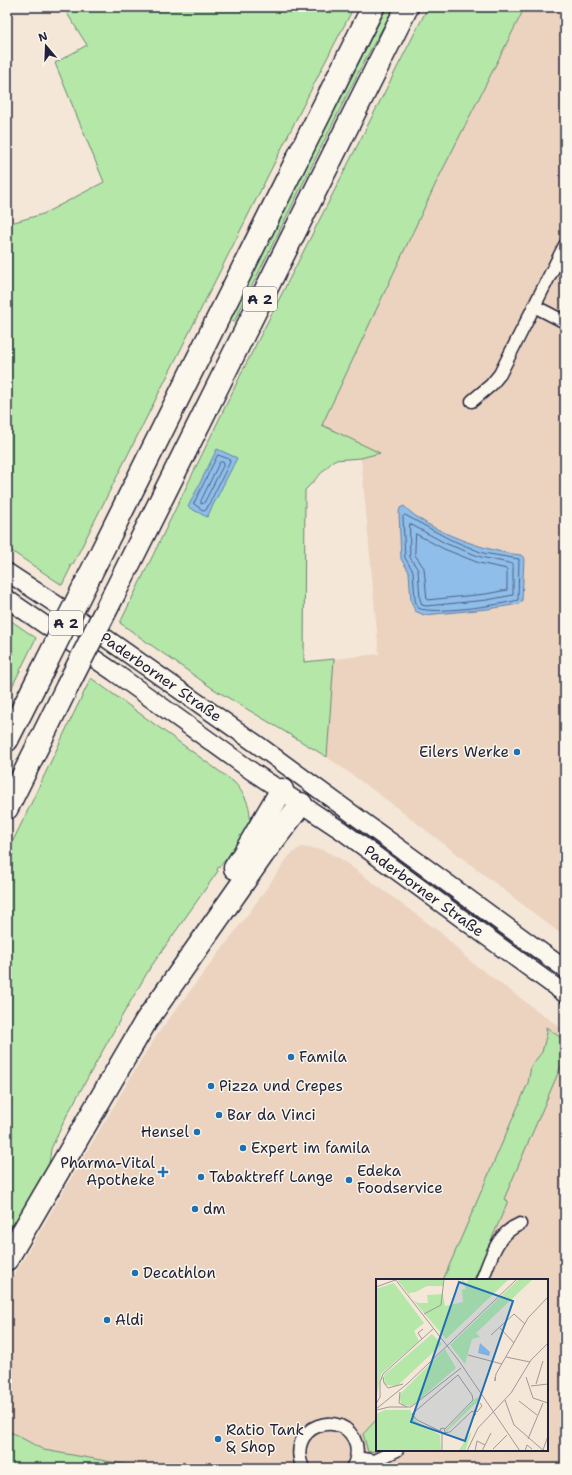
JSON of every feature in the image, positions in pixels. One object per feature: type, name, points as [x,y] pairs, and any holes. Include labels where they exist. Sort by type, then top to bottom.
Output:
[{"type":"highway","name":"A 2","points":[[7,740],[373,7]]},
{"type":"highway","name":"A 2","points":[[7,808],[346,126],[407,7]]},
{"type":"highway","points":[[52,1182],[105,1069],[121,1041],[141,1007],[251,845],[268,811],[282,790]]},
{"type":"highway","points":[[7,1259],[146,1021],[263,854],[302,804]]},
{"type":"main road","name":"Paderborner Straße","points":[[7,572],[80,620],[315,785],[565,968]]},
{"type":"main road","name":"Paderborner Straße","points":[[7,599],[302,804],[455,913],[565,994]]},
{"type":"main road","points":[[282,790],[294,771]]},
{"type":"main road","points":[[302,804],[315,785]]},
{"type":"street","points":[[472,401],[491,385],[500,374],[565,245]]},
{"type":"street","points":[[534,306],[565,322]]},
{"type":"street","points":[[482,1279],[499,1240],[508,1230],[520,1224]]},
{"type":"street","points":[[304,1468],[299,1451],[301,1442],[306,1433],[314,1427],[323,1424],[332,1424],[342,1427],[349,1433],[357,1448],[354,1463],[374,1461],[395,1451]]},
{"type":"shaded area","points":[[525,7],[565,7],[565,937],[380,795],[327,757],[334,659],[379,654],[361,458],[379,453],[322,425],[436,183]]},
{"type":"shaded area","points":[[301,847],[323,850],[341,859],[441,933],[470,961],[565,1031],[565,1041],[547,1028],[546,1029],[547,1033],[542,1052],[531,1066],[528,1083],[443,1279],[376,1279],[376,1420],[363,1434],[368,1451],[548,1451],[548,1279],[474,1279],[508,1202],[503,1199],[565,1057],[565,1468],[146,1468],[44,1450],[7,1430],[7,1287],[145,1053],[162,1028],[249,913],[289,856]]},
{"type":"green space","points":[[63,7],[354,7],[73,564],[69,566],[71,567],[62,585],[7,548],[7,224],[43,214],[104,182],[55,63],[87,45]]},
{"type":"green space","points":[[387,7],[394,7],[360,69],[234,322],[229,319]]},
{"type":"green space","points":[[428,7],[525,7],[436,183],[322,425],[380,453],[361,458],[334,460],[305,490],[304,662],[334,659],[327,757],[212,688],[120,623],[245,366]]},
{"type":"green space","points":[[7,618],[36,638],[7,697]]},
{"type":"green space","points":[[91,678],[234,782],[244,795],[249,807],[250,818],[248,828],[243,838],[217,869],[218,871],[150,968],[122,1016],[67,1115],[51,1149],[49,1164],[7,1239],[7,853]]},
{"type":"green space","points":[[546,1027],[565,1041],[565,1057],[504,1199],[508,1201],[474,1279],[443,1279],[528,1083],[531,1066],[542,1052],[547,1033]]},
{"type":"green space","points":[[376,1420],[376,1451],[368,1452],[363,1434]]},
{"type":"green space","points":[[7,1430],[44,1450],[146,1468],[7,1468]]},
{"type":"water","points":[[217,449],[237,458],[207,517],[188,507]]},
{"type":"water","points":[[404,506],[427,524],[442,532],[492,550],[521,555],[524,558],[522,601],[519,604],[488,609],[424,615],[415,611],[411,601],[409,572],[401,559],[399,513],[400,508]]},
{"type":"place","name":"Eilers Werke","points":[[517,752]]},
{"type":"place","name":"Famila","points":[[291,1057]]},
{"type":"place","name":"Pizza und Crepes","points":[[211,1086]]},
{"type":"place","name":"Bar da Vinci","points":[[219,1115]]},
{"type":"place","name":"Hensel","points":[[197,1132]]},
{"type":"place","name":"Expert im famila","points":[[243,1148]]},
{"type":"place","name":"Pharma-Vital Apotheke","points":[[163,1172]]},
{"type":"place","name":"Tabaktreff Lange","points":[[201,1177]]},
{"type":"place","name":"Edeka Foodservice","points":[[349,1180]]},
{"type":"place","name":"dm","points":[[195,1209]]},
{"type":"place","name":"Decathlon","points":[[135,1273]]},
{"type":"place","name":"Aldi","points":[[107,1320]]},
{"type":"place","name":"Ratio Tank & Shop","points":[[218,1439]]}]
